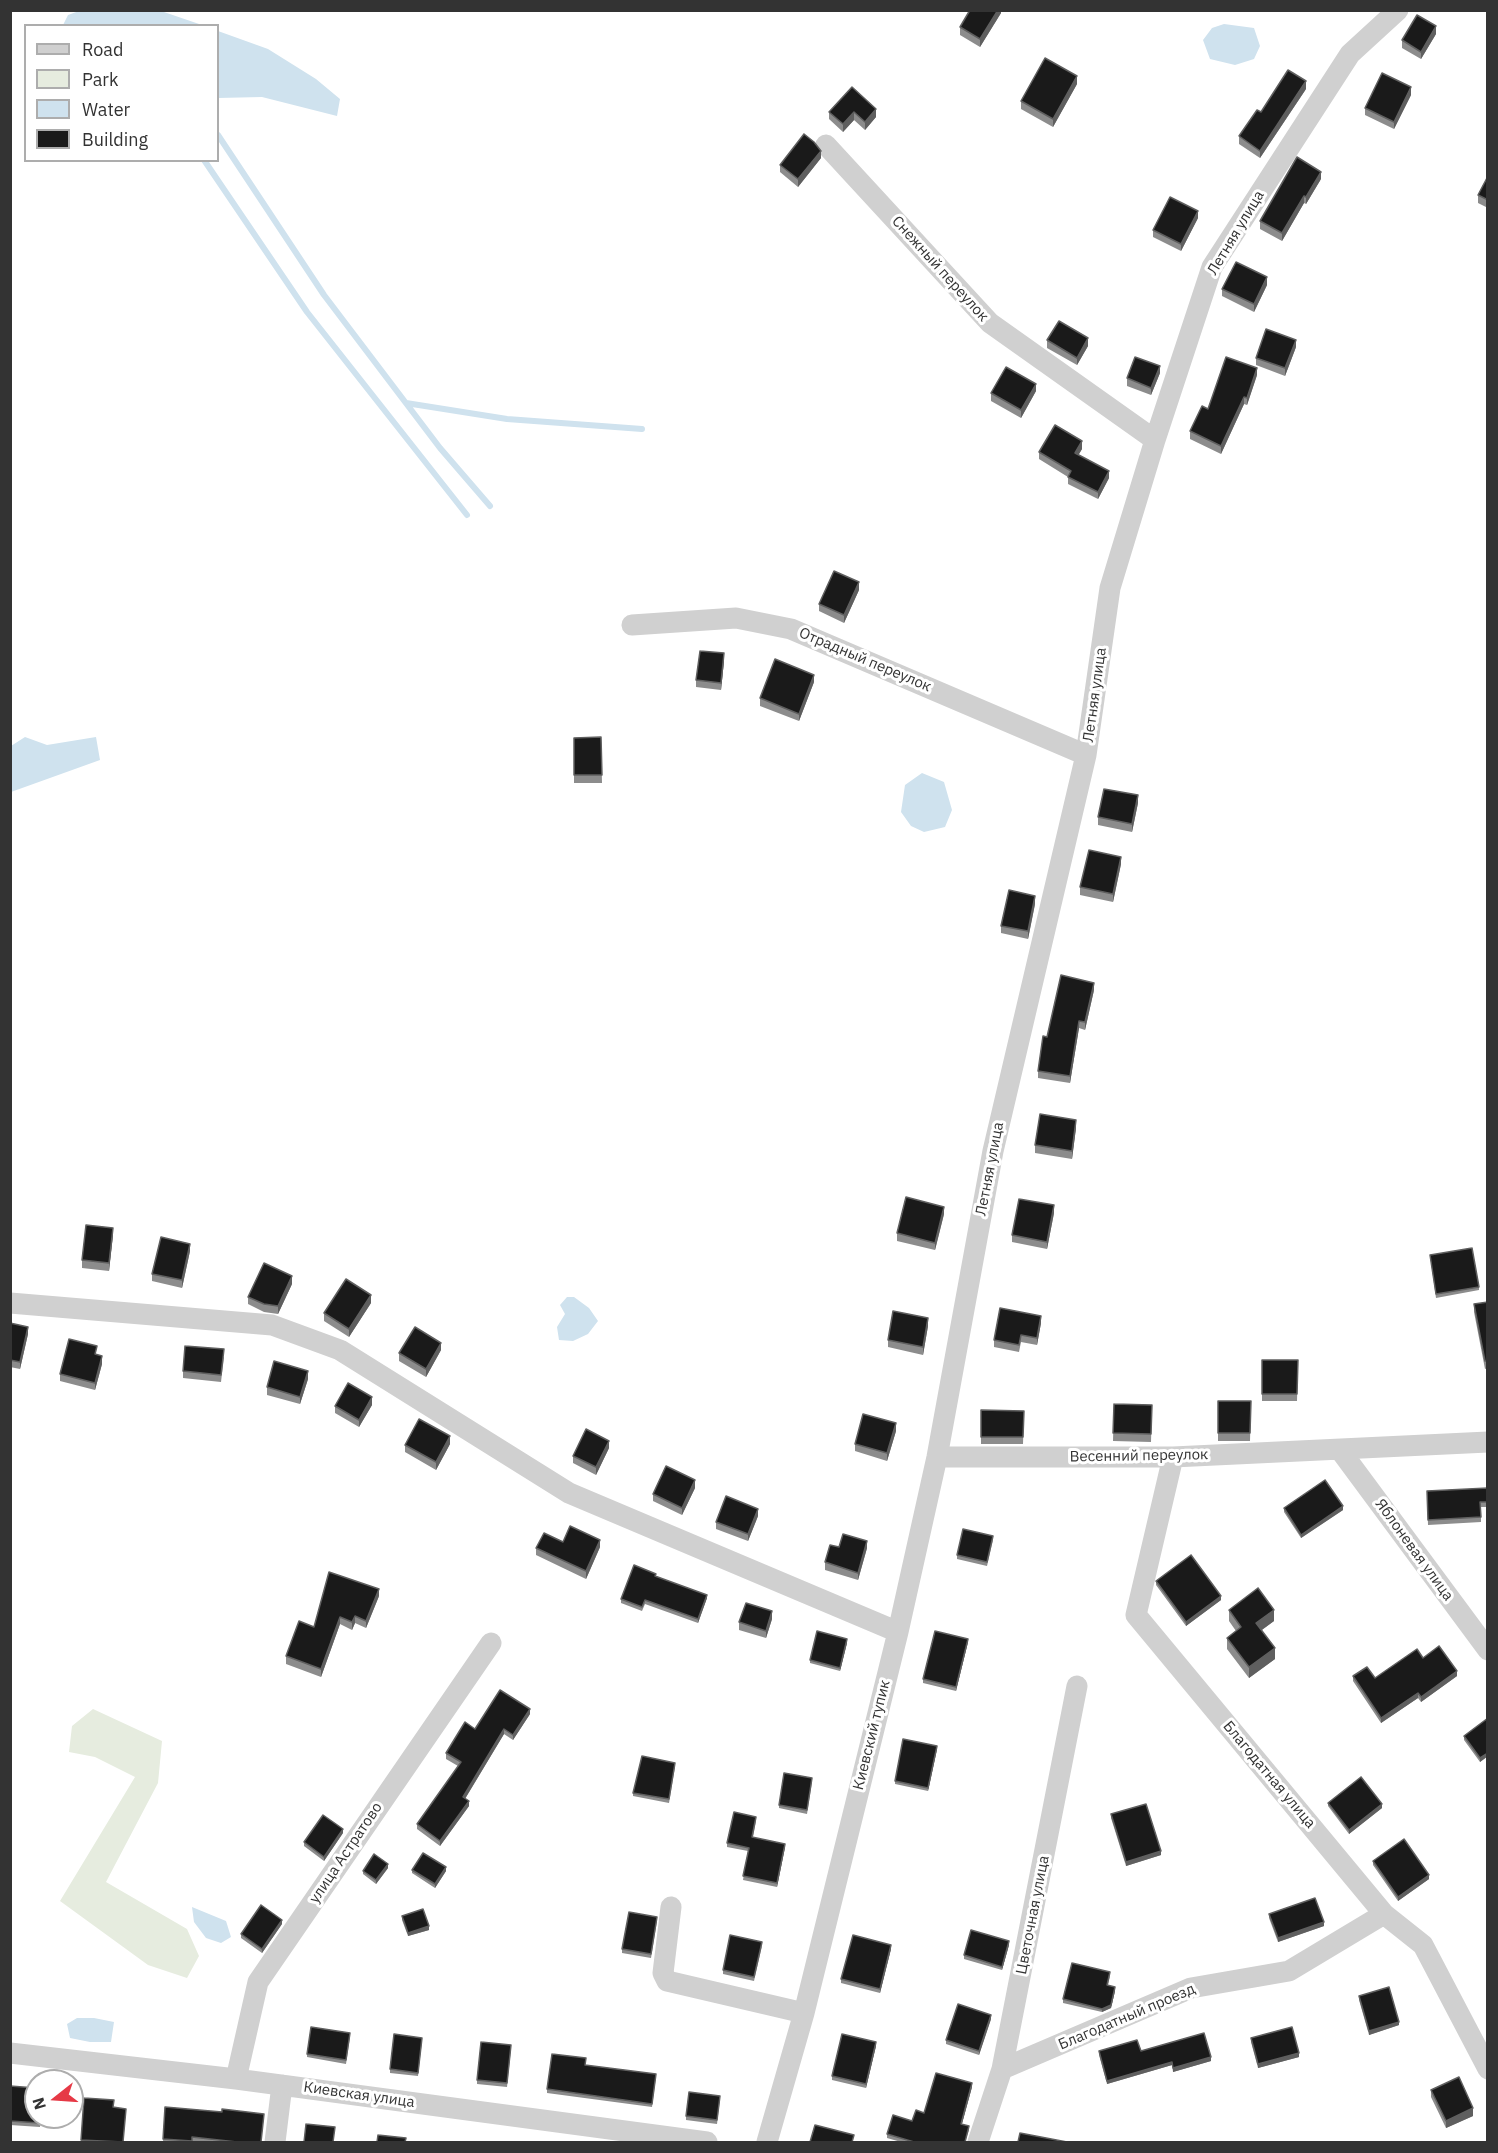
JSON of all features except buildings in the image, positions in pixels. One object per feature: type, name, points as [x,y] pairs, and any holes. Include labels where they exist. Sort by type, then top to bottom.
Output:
[{"type":"street","name":"Летняя улица","points":[[938,1449],[993,1150],[1086,755],[1110,588],[1155,440],[1212,267],[1350,54],[1398,10]]},
{"type":"street","name":"Снежный переулок","points":[[826,144],[990,323],[1155,440]]},
{"type":"street","name":"Отрадный переулок","points":[[632,625],[735,618],[791,629],[1086,755]]},
{"type":"street","points":[[10,1302],[272,1325],[330,1346],[350,1356],[569,1493],[898,1632]]},
{"type":"street","name":"Весенний переулок","points":[[938,1449],[1173,1457],[1488,1442]]},
{"type":"street","name":"Киевский тупик","points":[[767,2142],[804,2013],[898,1632],[938,1449]]},
{"type":"street","name":"Яблоневая улица","points":[[1340,1450],[1488,1650]]},
{"type":"street","name":"Благодатная улица","points":[[1173,1457],[1136,1615],[1384,1914],[1423,1945],[1488,2069]]},
{"type":"street","name":"улица Астратово","points":[[236,2079],[258,1982],[491,1643]]},
{"type":"street","name":"Цветочная улица","points":[[978,2142],[1002,2069],[1077,1686]]},
{"type":"street","points":[[671,1907],[663,1973],[667,1982],[804,2013]]},
{"type":"street","name":"Благодатный проезд","points":[[1002,2069],[1191,1988],[1289,1971],[1384,1914]]},
{"type":"street","name":"Киевская улица","points":[[10,2053],[236,2079],[707,2142]]},
{"type":"street","points":[[275,2142],[282,2085]]},
{"type":"green space","points":[[93,1709],[162,1741],[158,1783],[106,1882],[187,1929],[199,1956],[187,1978],[148,1965],[60,1901],[135,1777],[95,1757],[69,1752],[72,1726]]},
{"type":"water","points":[[79,11],[161,11],[199,24],[64,24],[68,15]]},
{"type":"water","points":[[1224,24],[1254,28],[1260,46],[1254,59],[1235,65],[1210,59],[1203,40],[1212,28]]},
{"type":"water","points":[[219,31],[268,49],[316,79],[340,99],[337,116],[262,97],[219,98]]},
{"type":"water","points":[[25,737],[47,745],[96,737],[100,760],[11,792],[11,746]]},
{"type":"water","points":[[922,773],[944,782],[952,810],[945,827],[924,832],[911,826],[901,812],[905,785]]},
{"type":"water","points":[[567,1297],[574,1297],[589,1308],[598,1321],[588,1334],[573,1341],[559,1340],[557,1327],[565,1314],[560,1305]]},
{"type":"water","points":[[192,1907],[226,1921],[231,1937],[221,1943],[206,1938],[194,1922]]},
{"type":"water","points":[[77,2018],[94,2018],[114,2022],[111,2042],[90,2042],[70,2038],[67,2024]]},
{"type":"waterway","points":[[219,137],[324,295],[440,448],[490,506]]},
{"type":"waterway","points":[[205,162],[307,312],[467,515]]},
{"type":"waterway","points":[[406,403],[507,419],[642,429]]}]
